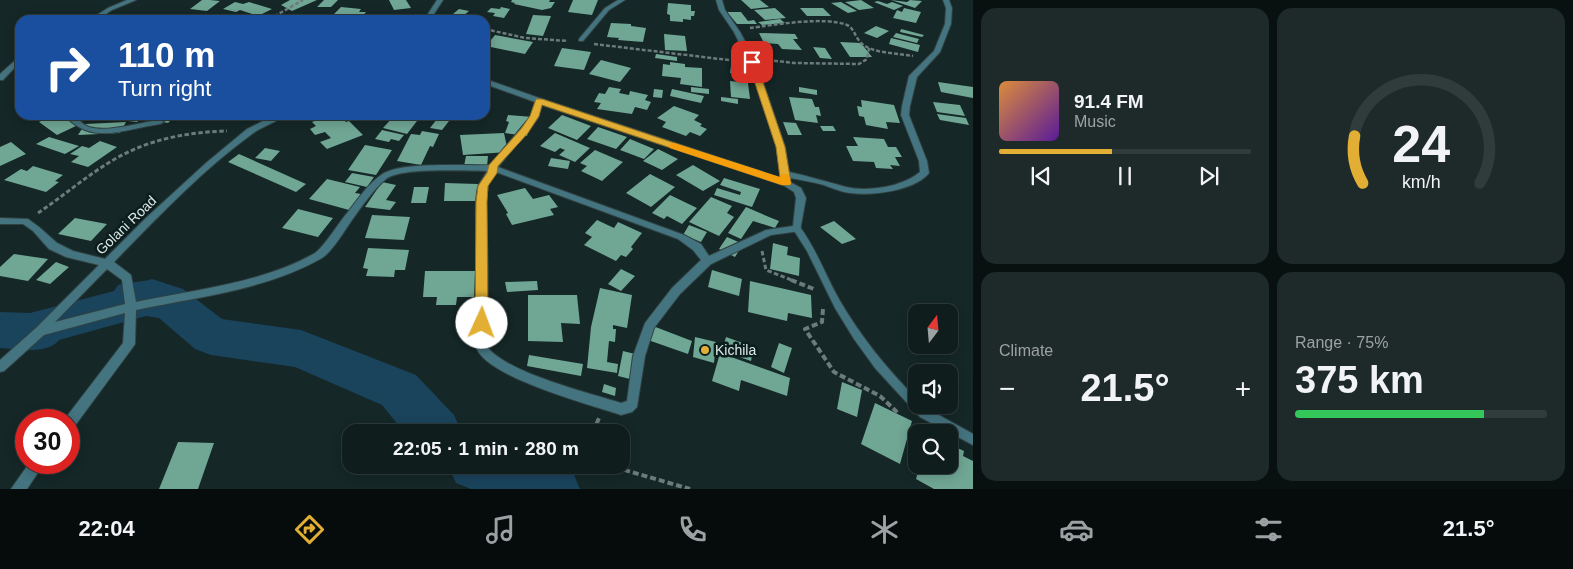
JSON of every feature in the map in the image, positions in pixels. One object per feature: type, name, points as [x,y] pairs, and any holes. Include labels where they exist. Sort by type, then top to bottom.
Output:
[{"type":"street","points":[[100,15],[133,0]]},
{"type":"street","points":[[430,15],[440,0]]},
{"type":"street","points":[[581,40],[607,9],[622,0]]},
{"type":"street","points":[[539,101],[535,116],[492,168],[491,175],[483,186],[481,202],[483,310],[480,337],[484,352],[501,365],[605,404],[621,409],[628,408],[634,404],[639,356],[648,326],[676,291],[707,261],[769,232],[797,229],[801,198],[798,190],[785,179],[780,147],[752,62],[737,32],[727,20],[719,0]]},
{"type":"street","points":[[490,83],[539,101],[785,179],[826,183],[848,191],[862,191],[901,185],[919,179],[925,173],[923,161],[905,115],[907,98],[913,76],[936,52],[948,24],[949,8],[946,0]]},
{"type":"street","points":[[0,78],[15,63]]},
{"type":"street","points":[[75,120],[84,128],[93,130],[160,122]]},
{"type":"street","name":"Golani Road","points":[[0,367],[40,331],[107,263],[209,165],[250,131],[271,120]]},
{"type":"street","points":[[40,331],[131,307],[257,281],[293,269],[321,254],[365,196],[383,177],[390,173],[415,169],[492,168],[681,237],[697,247],[707,261]]},
{"type":"street","points":[[0,221],[24,221],[36,228],[53,246],[70,254],[107,263],[127,278],[131,307],[129,344],[80,409]]},
{"type":"street","points":[[18,489],[29,474]]},
{"type":"lane","points":[[797,229],[810,245],[828,288],[858,339],[908,397]]},
{"type":"lane","points":[[928,414],[973,440]]},
{"type":"path","points":[[277,15],[303,0]]},
{"type":"path","points":[[737,32],[758,27],[834,22],[853,28],[860,42],[869,48],[931,59]]},
{"type":"path","points":[[490,30],[540,40],[581,40],[598,45],[752,62],[764,59],[794,63],[859,64],[867,59],[869,48]]},
{"type":"path","points":[[24,221],[52,204],[111,162],[137,149],[165,139],[206,130],[250,131]]},
{"type":"path","points":[[769,232],[762,251],[766,270],[823,292]]},
{"type":"path","points":[[823,302],[822,322],[805,329],[834,372],[880,396],[901,415]]},
{"type":"path","points":[[630,472],[690,489]]},
{"type":"building","points":[[202,0],[220,1],[207,11],[190,9]]},
{"type":"building","points":[[290,0],[317,0],[292,11],[281,5]]},
{"type":"building","points":[[324,0],[338,0],[331,7],[317,7]]},
{"type":"building","points":[[389,0],[406,0],[411,8],[394,10]]},
{"type":"building","points":[[512,0],[550,0],[549,2],[555,2],[551,8],[542,10],[514,4],[511,2]]},
{"type":"building","points":[[573,0],[598,0],[592,15],[568,12]]},
{"type":"building","points":[[741,0],[760,0],[769,7],[751,9]]},
{"type":"building","points":[[861,0],[874,8],[859,10],[845,2]]},
{"type":"building","points":[[891,0],[907,2],[910,0],[922,1],[915,8]]},
{"type":"building","points":[[878,1],[887,4],[892,2],[903,6],[894,10],[874,2]]},
{"type":"building","points":[[235,2],[243,4],[249,2],[272,9],[260,15],[255,15],[240,10],[236,12],[223,9]]},
{"type":"building","points":[[841,2],[857,11],[848,13],[831,3]]},
{"type":"building","points":[[668,3],[691,5],[691,11],[695,11],[694,16],[691,16],[691,20],[683,19],[683,22],[670,21],[670,15],[667,14]]},
{"type":"building","points":[[341,7],[361,9],[359,12],[366,12],[363,15],[333,15]]},
{"type":"building","points":[[501,7],[510,9],[504,18],[493,16],[495,13],[487,12],[491,8],[500,9]]},
{"type":"building","points":[[775,8],[786,18],[765,20],[754,10]]},
{"type":"building","points":[[800,8],[823,8],[831,16],[807,16]]},
{"type":"building","points":[[904,8],[921,12],[916,23],[893,18],[897,10],[902,12]]},
{"type":"building","points":[[459,9],[469,11],[464,15],[453,14]]},
{"type":"building","points":[[727,12],[741,12],[748,21],[754,20],[757,24],[737,24]]},
{"type":"building","points":[[533,15],[551,16],[543,36],[526,34]]},
{"type":"building","points":[[780,19],[785,23],[762,25],[758,22]]},
{"type":"building","points":[[611,23],[631,24],[631,26],[646,28],[643,42],[607,37]]},
{"type":"building","points":[[876,26],[889,31],[877,38],[864,33]]},
{"type":"building","points":[[901,29],[924,35],[922,37],[900,32]]},
{"type":"building","points":[[759,33],[795,34],[798,39],[793,39],[802,50],[782,49],[778,44],[764,43]]},
{"type":"building","points":[[896,33],[919,39],[917,43],[893,37]]},
{"type":"building","points":[[664,34],[685,36],[687,51],[665,50]]},
{"type":"building","points":[[495,35],[533,42],[525,54],[490,47],[490,41]]},
{"type":"building","points":[[891,38],[920,45],[918,52],[889,44]]},
{"type":"building","points":[[840,42],[861,43],[872,57],[850,57]]},
{"type":"building","points":[[813,47],[825,48],[832,59],[820,58]]},
{"type":"building","points":[[562,48],[591,52],[584,70],[554,66]]},
{"type":"building","points":[[656,54],[677,57],[677,61],[655,58]]},
{"type":"building","points":[[601,60],[631,68],[620,82],[589,74]]},
{"type":"building","points":[[670,62],[685,64],[685,67],[702,68],[702,87],[680,84],[681,78],[662,76],[663,64],[670,65]]},
{"type":"building","points":[[731,66],[745,68],[744,76],[730,73]]},
{"type":"building","points":[[730,81],[748,83],[750,99],[731,97]]},
{"type":"building","points":[[938,82],[973,87],[973,98],[941,92]]},
{"type":"building","points":[[609,87],[621,89],[619,93],[629,95],[630,91],[648,95],[645,100],[651,102],[647,110],[635,107],[632,114],[597,109],[601,103],[594,102],[599,93],[605,94]]},
{"type":"building","points":[[691,87],[709,89],[709,94],[691,92]]},
{"type":"building","points":[[799,87],[817,90],[817,95],[799,92]]},
{"type":"building","points":[[654,89],[663,90],[662,98],[653,97]]},
{"type":"building","points":[[672,89],[704,96],[701,103],[670,96]]},
{"type":"building","points":[[721,97],[738,99],[738,104],[721,101]]},
{"type":"building","points":[[789,97],[812,99],[815,107],[819,107],[821,116],[816,115],[818,123],[795,120]]},
{"type":"building","points":[[861,100],[894,105],[900,123],[886,122],[888,129],[866,125],[864,117],[859,116],[857,106],[862,107]]},
{"type":"building","points":[[933,102],[960,105],[965,116],[937,112]]},
{"type":"building","points":[[674,106],[699,115],[694,120],[702,124],[700,126],[707,129],[700,136],[690,132],[686,136],[662,127],[666,122],[657,118]]},
{"type":"building","points":[[937,114],[966,118],[969,125],[940,120]]},
{"type":"building","points":[[508,115],[533,117],[527,136],[505,133],[509,122],[506,121]]},
{"type":"building","points":[[562,115],[591,126],[577,140],[548,128]]},
{"type":"building","points":[[43,120],[71,120],[78,125],[57,135],[39,122]]},
{"type":"building","points":[[120,120],[139,120],[137,122]]},
{"type":"building","points":[[152,120],[171,120],[168,123]]},
{"type":"building","points":[[317,120],[349,121],[363,135],[327,149],[320,142],[331,138],[325,132],[315,135],[310,129],[316,126],[312,122]]},
{"type":"building","points":[[390,120],[417,121],[407,134],[383,128]]},
{"type":"building","points":[[436,120],[449,121],[442,130],[430,128]]},
{"type":"building","points":[[126,122],[120,133],[78,135],[85,124]]},
{"type":"building","points":[[783,122],[796,123],[802,135],[788,135]]},
{"type":"building","points":[[820,126],[833,126],[836,131],[823,131]]},
{"type":"building","points":[[598,127],[627,137],[616,149],[587,139]]},
{"type":"building","points":[[382,130],[404,135],[399,141],[391,139],[389,142],[375,139]]},
{"type":"building","points":[[422,131],[439,134],[433,147],[430,146],[421,165],[397,161],[411,134],[420,135]]},
{"type":"building","points":[[504,133],[508,152],[463,155],[460,135]]},
{"type":"building","points":[[555,133],[590,148],[575,162],[559,155],[565,150],[560,148],[555,152],[540,146]]},
{"type":"building","points":[[49,137],[79,146],[65,154],[36,144]]},
{"type":"building","points":[[853,137],[884,139],[888,147],[896,147],[902,157],[895,157],[900,166],[890,165],[893,169],[876,168],[874,162],[853,161],[846,146],[858,146]]},
{"type":"building","points":[[630,139],[654,149],[644,159],[620,150]]},
{"type":"building","points":[[100,141],[117,147],[88,167],[71,162],[79,156],[70,154],[82,146],[89,148]]},
{"type":"building","points":[[11,142],[26,154],[0,166],[0,147]]},
{"type":"building","points":[[365,145],[392,150],[376,175],[348,170]]},
{"type":"building","points":[[265,148],[280,151],[271,161],[255,158]]},
{"type":"building","points":[[658,149],[678,159],[662,170],[643,161]]},
{"type":"building","points":[[595,150],[623,162],[602,181],[581,171],[587,166],[580,163]]},
{"type":"building","points":[[239,154],[306,184],[296,192],[228,162]]},
{"type":"building","points":[[466,156],[488,156],[487,167],[464,166]]},
{"type":"building","points":[[551,158],[570,161],[568,169],[548,166]]},
{"type":"building","points":[[693,165],[720,181],[703,191],[676,175]]},
{"type":"building","points":[[33,166],[63,175],[55,181],[59,182],[46,192],[4,180],[21,169],[27,171]]},
{"type":"building","points":[[352,173],[374,177],[367,187],[345,182]]},
{"type":"building","points":[[650,174],[675,187],[651,207],[626,193]]},
{"type":"building","points":[[724,178],[760,189],[752,207],[714,195],[717,188],[740,195],[741,192],[720,185]]},
{"type":"building","points":[[327,179],[360,187],[355,193],[361,194],[349,210],[309,199]]},
{"type":"building","points":[[382,182],[396,185],[386,200],[396,202],[390,210],[365,207]]},
{"type":"building","points":[[445,183],[478,184],[478,201],[444,201]]},
{"type":"building","points":[[414,187],[429,187],[426,203],[411,203]]},
{"type":"building","points":[[525,188],[533,199],[549,195],[558,207],[550,209],[554,215],[512,225],[506,214],[508,213],[497,195]]},
{"type":"building","points":[[670,195],[697,208],[682,224],[667,216],[664,219],[652,213]]},
{"type":"building","points":[[711,197],[732,206],[727,213],[734,217],[719,236],[689,222]]},
{"type":"building","points":[[746,207],[779,221],[775,228],[753,221],[741,239],[728,233]]},
{"type":"building","points":[[298,209],[333,218],[318,237],[282,228]]},
{"type":"building","points":[[372,215],[410,217],[404,240],[365,238]]},
{"type":"building","points":[[75,218],[107,224],[91,241],[58,234]]},
{"type":"building","points":[[597,220],[614,228],[618,222],[642,233],[626,257],[621,255],[616,261],[584,245],[592,237],[585,233]]},
{"type":"building","points":[[834,221],[856,239],[842,244],[820,227]]},
{"type":"building","points":[[689,225],[707,232],[701,242],[683,235]]},
{"type":"building","points":[[727,237],[743,244],[735,257],[719,249]]},
{"type":"building","points":[[773,243],[788,247],[787,255],[800,258],[799,276],[770,269]]},
{"type":"building","points":[[368,248],[409,250],[405,270],[395,270],[394,277],[366,276],[368,269],[363,268]]},
{"type":"building","points":[[14,254],[48,259],[28,281],[0,276],[0,267]]},
{"type":"building","points":[[56,262],[69,267],[50,284],[36,280]]},
{"type":"building","points":[[621,269],[635,276],[621,291],[608,284]]},
{"type":"building","points":[[712,270],[742,279],[739,296],[708,287]]},
{"type":"building","points":[[425,271],[475,271],[474,297],[457,297],[456,305],[436,305],[437,297],[423,297]]},
{"type":"building","points":[[537,281],[538,290],[507,292],[505,282]]},
{"type":"building","points":[[750,281],[811,295],[812,318],[788,313],[787,321],[748,312]]},
{"type":"building","points":[[600,288],[632,295],[627,328],[613,325],[613,329],[616,329],[615,342],[609,341],[607,362],[618,364],[617,373],[587,368],[591,327]]},
{"type":"building","points":[[528,295],[577,295],[580,324],[561,323],[563,342],[528,341]]},
{"type":"building","points":[[653,326],[692,341],[688,354],[648,340]]},
{"type":"building","name":"Kichila","points":[[695,337],[716,342],[714,363],[693,357]]},
{"type":"building","points":[[726,337],[754,347],[751,361],[722,351]]},
{"type":"building","points":[[779,343],[792,348],[784,373],[771,367]]},
{"type":"building","points":[[623,351],[635,354],[630,379],[618,376]]},
{"type":"building","points":[[720,353],[790,378],[787,396],[741,380],[739,391],[712,381]]},
{"type":"building","points":[[529,355],[583,364],[581,376],[527,366]]},
{"type":"building","points":[[842,382],[862,390],[857,417],[837,409]]},
{"type":"building","points":[[604,384],[616,388],[615,396],[602,392]]},
{"type":"building","points":[[875,403],[912,421],[911,424],[908,424],[908,435],[900,464],[861,444]]},
{"type":"building","points":[[178,442],[214,443],[198,489],[159,489]]},
{"type":"building","points":[[958,448],[964,451],[963,456],[973,461],[973,489],[934,489],[916,479],[917,474],[958,474]]},
{"type":"waterway","points":[[0,330],[40,331],[44,326],[132,304],[133,297],[156,302],[152,296],[170,303],[168,301],[211,336],[301,349],[399,390],[429,424]]},
{"type":"waterway","points":[[504,474],[552,489]]},
{"type":"slow traffic","points":[[674,146],[786,183],[785,176]]},
{"type":"place","name":"Kichila","points":[[705,350]]},
{"type":"route","points":[[482,323],[481,202],[483,186],[492,173],[494,165],[535,116],[539,101],[786,183],[780,147],[764,93],[752,62]]}]
